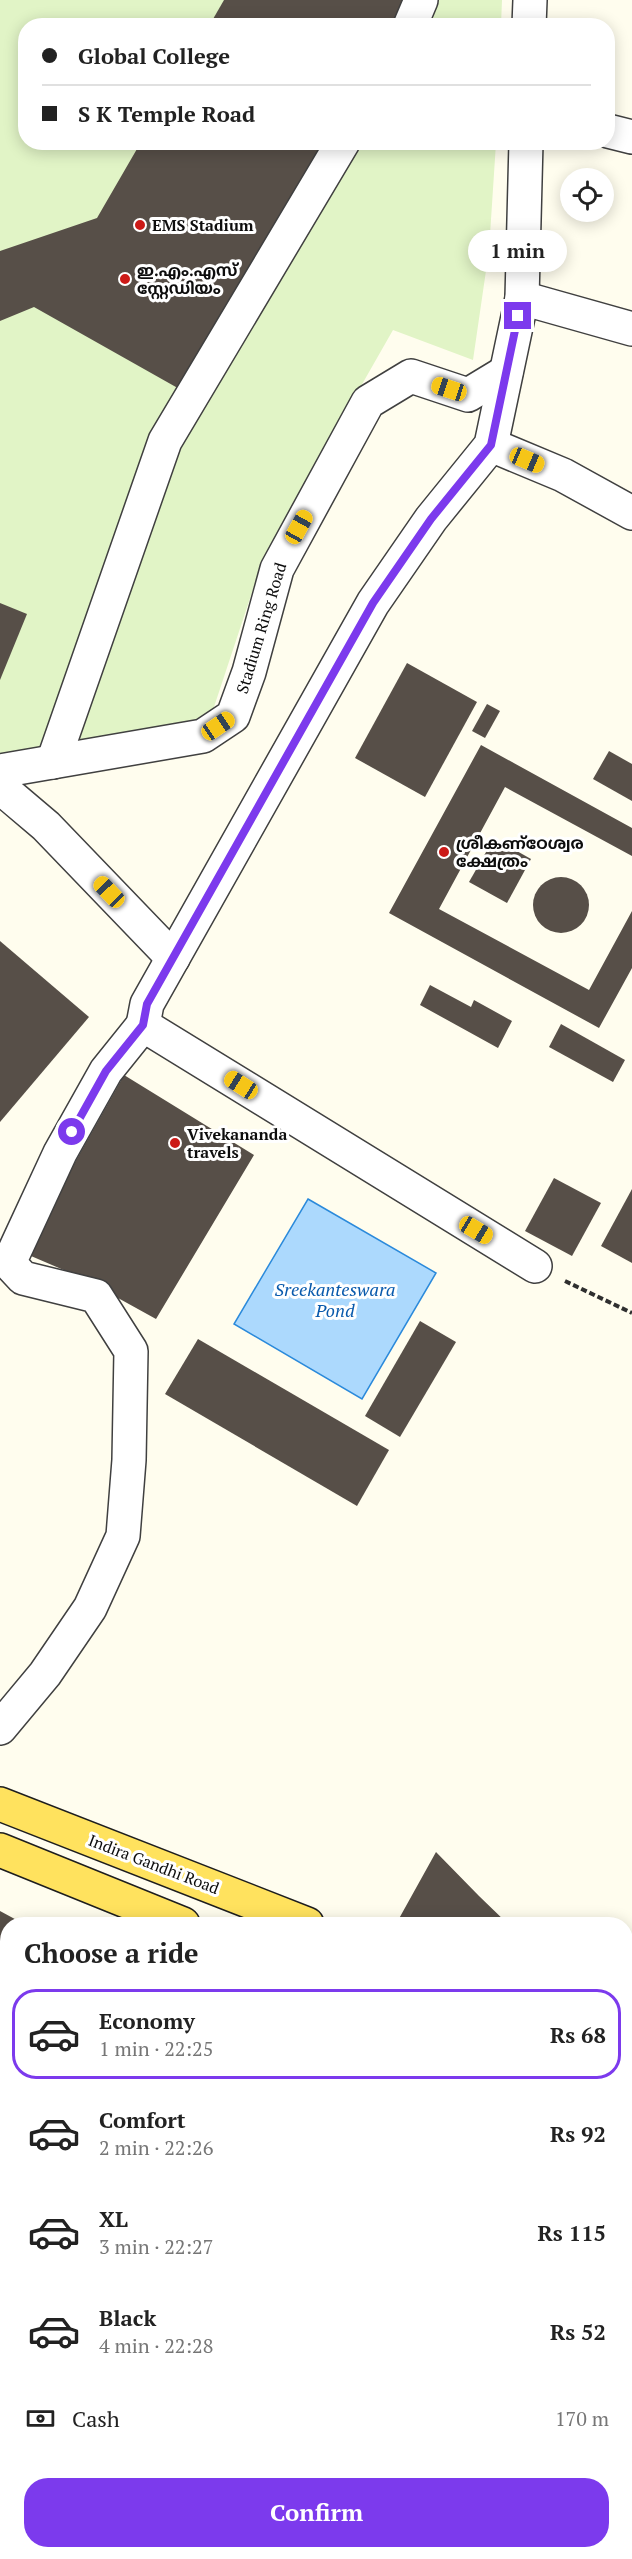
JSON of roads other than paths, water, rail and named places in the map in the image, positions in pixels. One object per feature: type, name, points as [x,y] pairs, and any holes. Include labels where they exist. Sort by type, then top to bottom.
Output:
[{"type":"main road","name":"Indira Gandhi Road","points":[[0,1804],[289,1917]]},
{"type":"main road","points":[[0,1850],[166,1917]]},
{"type":"street","points":[[413,18],[421,0]]},
{"type":"street","points":[[529,18],[530,0]]},
{"type":"street","points":[[615,133],[632,137]]},
{"type":"street","points":[[53,762],[165,441],[338,150]]},
{"type":"street","points":[[0,1728],[45,1674],[90,1608],[123,1536],[130,1406],[131,1351],[96,1296],[23,1278],[9,1263],[60,1153],[106,1071],[143,1025],[147,1004],[172,958],[373,603],[431,519],[491,445],[522,298],[526,150]]},
{"type":"street","points":[[522,298],[632,329]]},
{"type":"street","name":"Stadium Ring Road","points":[[0,771],[203,736],[233,716],[249,672],[276,569],[368,402],[411,376],[468,396],[506,372]]},
{"type":"street","points":[[491,445],[563,475],[632,513]]},
{"type":"street","points":[[0,787],[46,826],[172,958]]},
{"type":"street","points":[[143,1025],[535,1266]]},
{"type":"water","name":"Sreekanteswara Pond","points":[[308,1199],[436,1273],[362,1399],[234,1324]]},
{"type":"place","name":"EMS Stadium","points":[[140,225]]},
{"type":"place","name":"ഇ.എം.എസ് സ്റ്റേഡിയം","points":[[125,279]]},
{"type":"place","name":"ശ്രീകണ്ഠേശ്വര ക്ഷേത്രം","points":[[444,852]]},
{"type":"place","name":"Vivekananda travels","points":[[175,1143]]}]
